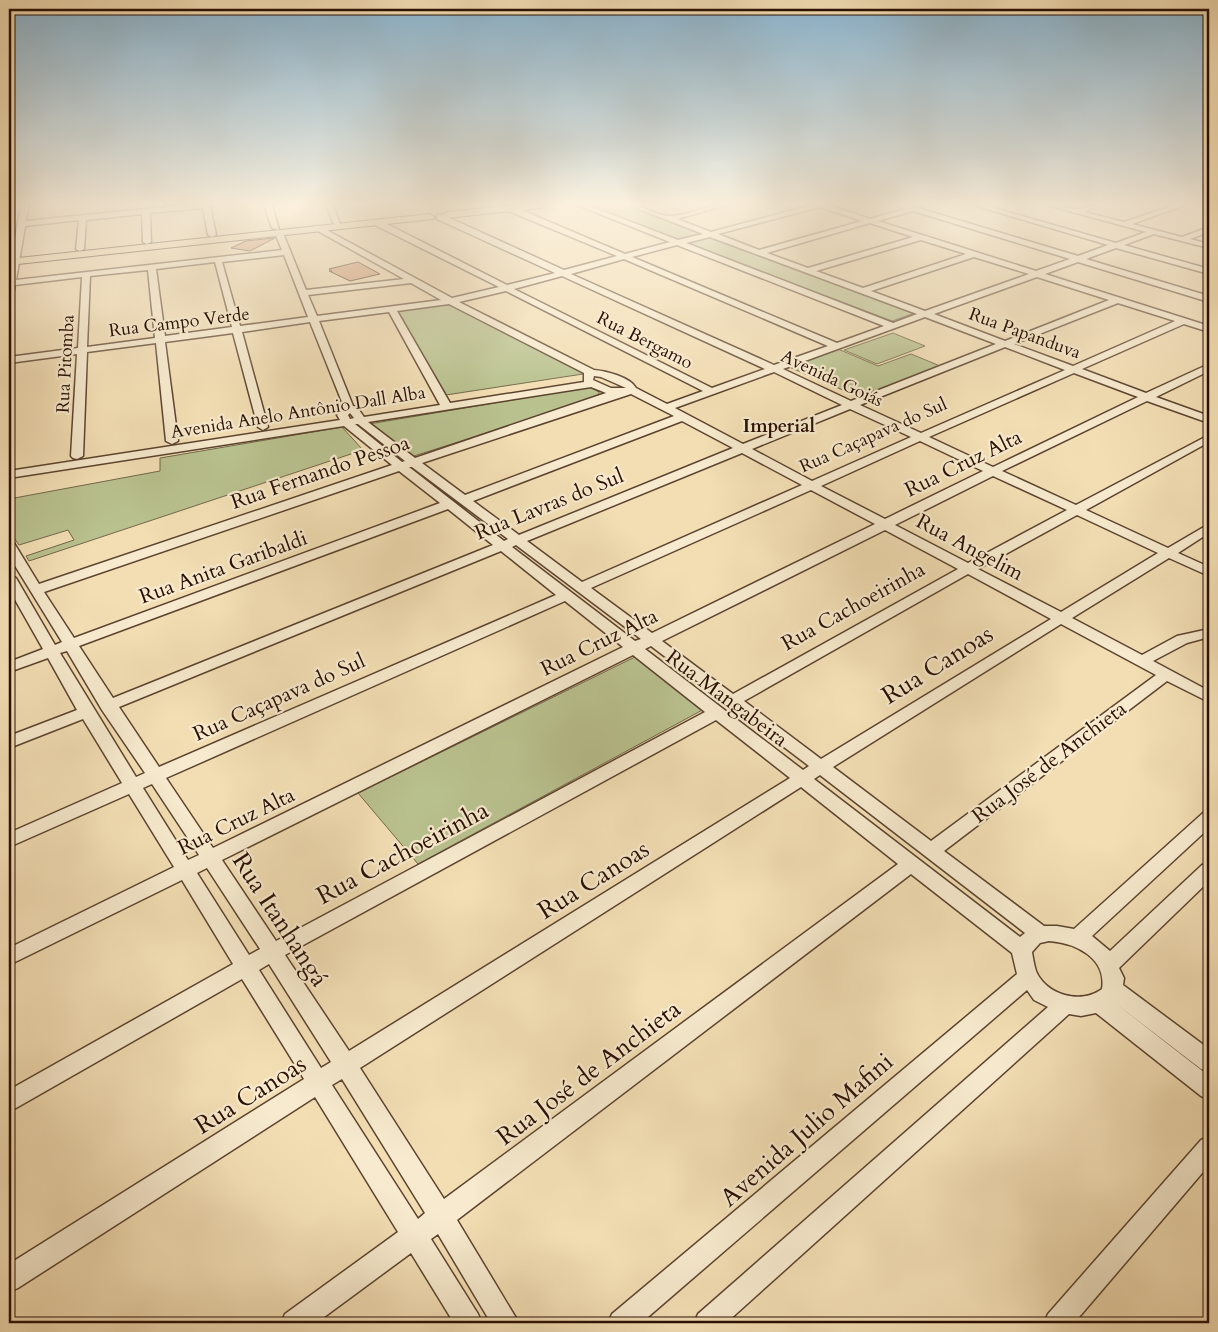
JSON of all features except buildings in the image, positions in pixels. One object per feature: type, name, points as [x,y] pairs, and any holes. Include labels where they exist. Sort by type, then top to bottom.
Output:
[{"type":"street","points":[[9,295],[11,267]]},
{"type":"street","points":[[10,283],[151,267]]},
{"type":"street","points":[[152,267],[172,441]]},
{"type":"street","points":[[220,267],[263,427]]},
{"type":"street","name":"Rua Mangabeira","points":[[293,267],[353,419],[509,544],[574,591],[651,640],[802,779],[1021,949]]},
{"type":"street","points":[[391,267],[618,392]]},
{"type":"street","name":"Rua Bergamo","points":[[466,267],[710,391]]},
{"type":"street","name":"Avenida Goiás","points":[[554,267],[1080,508],[1171,551],[1209,572]]},
{"type":"street","name":"Rua Campo Verde","points":[[9,360],[452,302],[509,289],[588,267]]},
{"type":"street","points":[[649,267],[836,346]]},
{"type":"street","points":[[741,267],[893,326]]},
{"type":"street","name":"Rua Papanduva","points":[[801,267],[1209,420]]},
{"type":"street","points":[[809,270],[819,267]]},
{"type":"street","points":[[863,291],[935,267]]},
{"type":"street","points":[[1013,267],[1209,329]]},
{"type":"street","points":[[666,408],[1052,267]]},
{"type":"street","points":[[1107,267],[1209,298]]},
{"type":"street","points":[[1192,267],[1209,272]]},
{"type":"street","name":"Rua Pitomba","points":[[76,456],[86,275]]},
{"type":"street","points":[[303,293],[414,280]]},
{"type":"street","name":"Rua Lavras do Sul","points":[[108,706],[853,404],[1117,300]]},
{"type":"street","points":[[392,310],[445,403]]},
{"type":"street","name":"Rua Caçapava do Sul","points":[[9,840],[812,484],[1077,370],[1183,321]]},
{"type":"street","name":"Rua Cruz Alta","points":[[9,957],[996,469],[1209,367]]},
{"type":"street","name":"Rua Angelim","points":[[591,378],[612,377],[630,386],[632,390],[745,448],[1209,697]]},
{"type":"street","name":"Avenida Anelo Antônio Dall Alba","points":[[9,475],[591,378]]},
{"type":"street","name":"Rua Fernando Pessoa","points":[[35,590],[618,392],[632,390]]},
{"type":"street","name":"Rua Anita Garibaldi","points":[[9,667],[457,502],[682,416]]},
{"type":"street","points":[[9,466],[263,427],[353,419]]},
{"type":"street","name":"Rua Cachoeirinha","points":[[9,1102],[272,952],[725,707],[968,568],[1209,438]]},
{"type":"street","name":"Rua Canoas","points":[[9,1279],[345,1065],[1060,618],[1209,528]]},
{"type":"street","name":"Rua Itanhangá","points":[[9,546],[108,706],[156,775],[272,952],[442,1216],[506,1323]]},
{"type":"street","name":"Avenida Goiás","points":[[1171,551],[1209,566]]},
{"type":"street","points":[[9,578],[14,598],[52,651],[86,712],[469,1323]]},
{"type":"street","name":"Rua Mangabeira","points":[[574,591],[635,648],[820,768],[932,850],[1041,935]]},
{"type":"street","points":[[1142,661],[1189,635],[1209,633]]},
{"type":"street","name":"Rua José de Anchieta","points":[[932,850],[1167,674]]},
{"type":"street","points":[[9,742],[86,712]]},
{"type":"street","points":[[1077,938],[1209,818]]},
{"type":"street","name":"Rua José de Anchieta","points":[[294,1323],[414,1234],[442,1216],[913,864]]},
{"type":"street","points":[[1109,965],[1209,870]]},
{"type":"street","points":[[1058,933],[1077,938],[1095,949],[1109,965],[1114,978],[1107,997],[1078,1008],[1065,1006],[1043,994],[1026,977],[1022,966],[1021,949],[1028,941],[1041,935],[1058,933]]},
{"type":"street","name":"Avenida Julio Mafini","points":[[621,1323],[1026,977]]},
{"type":"street","points":[[1107,997],[1209,1062]]},
{"type":"street","points":[[1107,997],[1209,1089]]},
{"type":"street","points":[[707,1323],[1065,1006]]},
{"type":"street","points":[[1057,1323],[1209,1148]]},
{"type":"green space","points":[[750,267],[793,267],[915,313],[892,321]]},
{"type":"green space","points":[[453,304],[583,374],[446,395],[398,311]]},
{"type":"green space","points":[[893,333],[925,346],[877,364],[844,350]]},
{"type":"green space","points":[[838,349],[878,366],[911,354],[945,368],[864,399],[789,367]]},
{"type":"green space","points":[[590,387],[599,392],[599,397],[411,457],[369,424]]},
{"type":"green space","points":[[342,427],[363,450],[29,561],[26,556],[74,540],[68,530],[19,545],[9,531],[9,499],[160,471],[160,458]]},
{"type":"green space","points":[[639,655],[708,707],[418,864],[358,793]]},
{"type":"district","name":"Imperial","points":[[779,425]]}]
